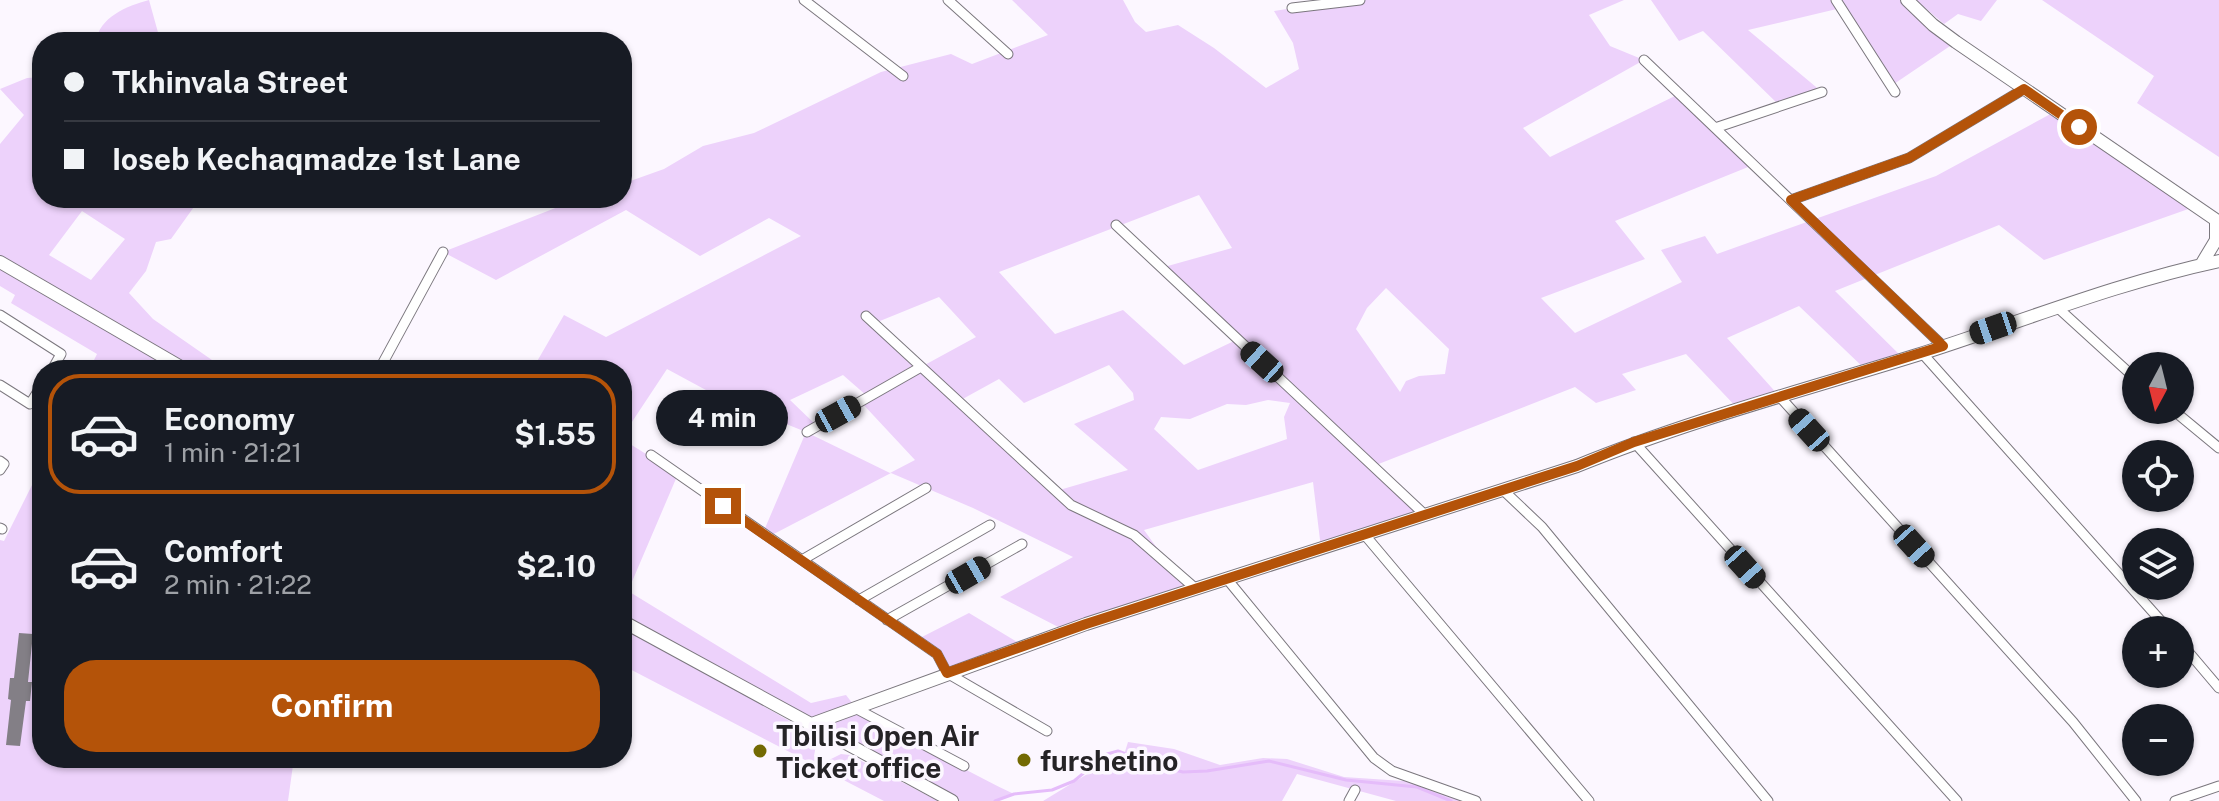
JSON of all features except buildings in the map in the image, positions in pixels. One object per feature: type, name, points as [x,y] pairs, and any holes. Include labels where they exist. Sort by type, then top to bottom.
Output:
[{"type":"street","points":[[804,0],[903,76]]},
{"type":"street","points":[[948,0],[1008,54]]},
{"type":"street","points":[[1292,8],[1360,0]]},
{"type":"street","points":[[1836,0],[1895,92]]},
{"type":"street","points":[[1907,0],[1933,25],[2218,221],[2216,240],[2201,265]]},
{"type":"street","points":[[1644,60],[1943,346]]},
{"type":"street","points":[[1791,200],[1909,158],[2024,89]]},
{"type":"street","points":[[1715,128],[1822,92]]},
{"type":"street","points":[[1116,225],[1424,514]]},
{"type":"street","points":[[384,360],[443,252]]},
{"type":"street","points":[[809,725],[947,673],[1577,466],[1634,442],[1922,353],[2057,307],[2219,261]]},
{"type":"street","points":[[0,262],[169,360]]},
{"type":"street","points":[[2057,307],[2122,366]]},
{"type":"street","points":[[0,315],[61,354],[58,360]]},
{"type":"street","points":[[866,316],[1071,505],[1134,535],[1196,589]]},
{"type":"street","points":[[1922,353],[2157,616]]},
{"type":"street","points":[[807,432],[921,367]]},
{"type":"street","points":[[0,385],[30,404],[32,401]]},
{"type":"street","points":[[1781,398],[2073,722],[2136,801]]},
{"type":"street","points":[[2190,424],[2219,448]]},
{"type":"street","points":[[1634,442],[1957,801]]},
{"type":"street","points":[[651,455],[937,654],[947,673],[1047,731]]},
{"type":"street","points":[[0,461],[4,464],[0,470]]},
{"type":"street","points":[[802,560],[926,488]]},
{"type":"street","points":[[1503,490],[1550,537],[1768,801]]},
{"type":"street","points":[[859,600],[990,525]]},
{"type":"street","points":[[1364,534],[1589,801]]},
{"type":"street","points":[[887,620],[1022,544]]},
{"type":"street","points":[[1227,579],[1374,758],[1392,771],[1476,801]]},
{"type":"street","points":[[632,627],[952,801]]},
{"type":"street","points":[[2194,659],[2219,688]]},
{"type":"street","points":[[855,708],[964,766]]},
{"type":"street","points":[[2175,801],[2219,786]]},
{"type":"street","points":[[1349,801],[1355,790]]},
{"type":"shaded area","points":[[149,0],[158,32],[99,32],[108,19]]},
{"type":"shaded area","points":[[1012,0],[1123,0],[1135,22],[1146,32],[1178,25],[1266,88],[1299,69],[1293,43],[1274,11],[1345,0],[1624,0],[1589,15],[1610,46],[1644,60],[1523,128],[1550,157],[1679,94],[1753,165],[1615,221],[1645,259],[1541,298],[1575,333],[1682,282],[1661,250],[1705,236],[1717,254],[1936,176],[2056,111],[2194,207],[2044,260],[1999,225],[1835,291],[1904,359],[1866,370],[1799,306],[1727,338],[1781,398],[1740,411],[1686,354],[1622,374],[1636,390],[1596,403],[1575,387],[1376,465],[1424,514],[1321,548],[1313,482],[1144,530],[1188,591],[1066,631],[1000,597],[1073,557],[973,508],[891,473],[768,537],[763,533],[806,432],[717,396],[667,369],[632,422],[632,360],[538,360],[564,315],[606,337],[801,236],[769,218],[700,256],[626,210],[496,280],[443,252],[555,208],[632,208],[632,180],[664,169],[703,146],[754,133],[881,72],[951,54],[972,64],[1048,35]],"holes":[[[1199,195],[1232,248],[1157,269],[1234,341],[1184,365],[1123,310],[1055,334],[999,272]],[[1386,288],[1449,349],[1445,374],[1419,376],[1406,381],[1400,392],[1356,329],[1367,308]],[[939,297],[976,337],[921,367],[875,323]],[[1109,365],[1133,393],[1134,400],[1074,424],[1128,470],[1056,491],[959,401],[999,379],[1024,403]],[[843,375],[867,396],[860,401],[915,460],[890,473],[808,433],[817,426],[790,400]],[[1268,400],[1290,403],[1284,417],[1287,439],[1198,470],[1154,429],[1161,417],[1190,419],[1227,404],[1246,405]]]},
{"type":"shaded area","points":[[1651,0],[1907,0],[1956,42],[1891,86],[1841,8],[1748,30],[1822,92],[1780,106],[1703,31],[1679,41]]},
{"type":"shaded area","points":[[1916,0],[1997,0],[1981,21],[1958,14],[1944,24]]},
{"type":"shaded area","points":[[2042,0],[2219,0],[2219,157],[2137,103],[2154,76]]},
{"type":"shaded area","points":[[32,78],[32,208],[193,208],[171,239],[156,242],[146,271],[129,293],[153,319],[212,360],[169,360],[0,262],[0,144],[24,115],[0,89]],"holes":[[[82,211],[125,239],[91,280],[49,255]]]},
{"type":"shaded area","points":[[0,268],[157,360],[94,360],[97,354],[11,303],[15,295],[0,286]]},
{"type":"shaded area","points":[[632,445],[678,474],[632,582]]},
{"type":"shaded area","points":[[32,485],[32,768],[293,768],[288,801],[0,801],[0,540],[4,541]]},
{"type":"shaded area","points":[[632,593],[811,703],[846,695],[856,708],[1014,794],[995,801],[952,801],[632,626]]},
{"type":"shaded area","points":[[969,613],[1024,646],[947,673],[937,654],[916,640]]},
{"type":"shaded area","points":[[632,631],[807,731],[816,745],[814,756],[825,762],[841,754],[850,755],[938,801],[884,801],[632,670]]},
{"type":"shaded area","points":[[1128,742],[1174,749],[1220,765],[1263,758],[1287,759],[1344,777],[1418,782],[1476,801],[1396,801],[1297,774],[1282,801],[1043,801],[1107,762],[1123,758]]},
{"type":"waterway","points":[[995,801],[1014,794],[1052,790],[1074,781],[1107,754],[1118,751],[1183,772],[1269,761],[1346,780],[1417,787],[1451,801]]},
{"type":"place","name":"Tbilisi Open Air Ticket office","points":[[760,751]]},
{"type":"place","name":"furshetino","points":[[1024,760]]},
{"type":"route","points":[[723,506],[937,654],[947,673],[1086,624],[1577,466],[1634,442],[1943,346],[1791,200],[1909,158],[2024,89],[2079,127]]}]
